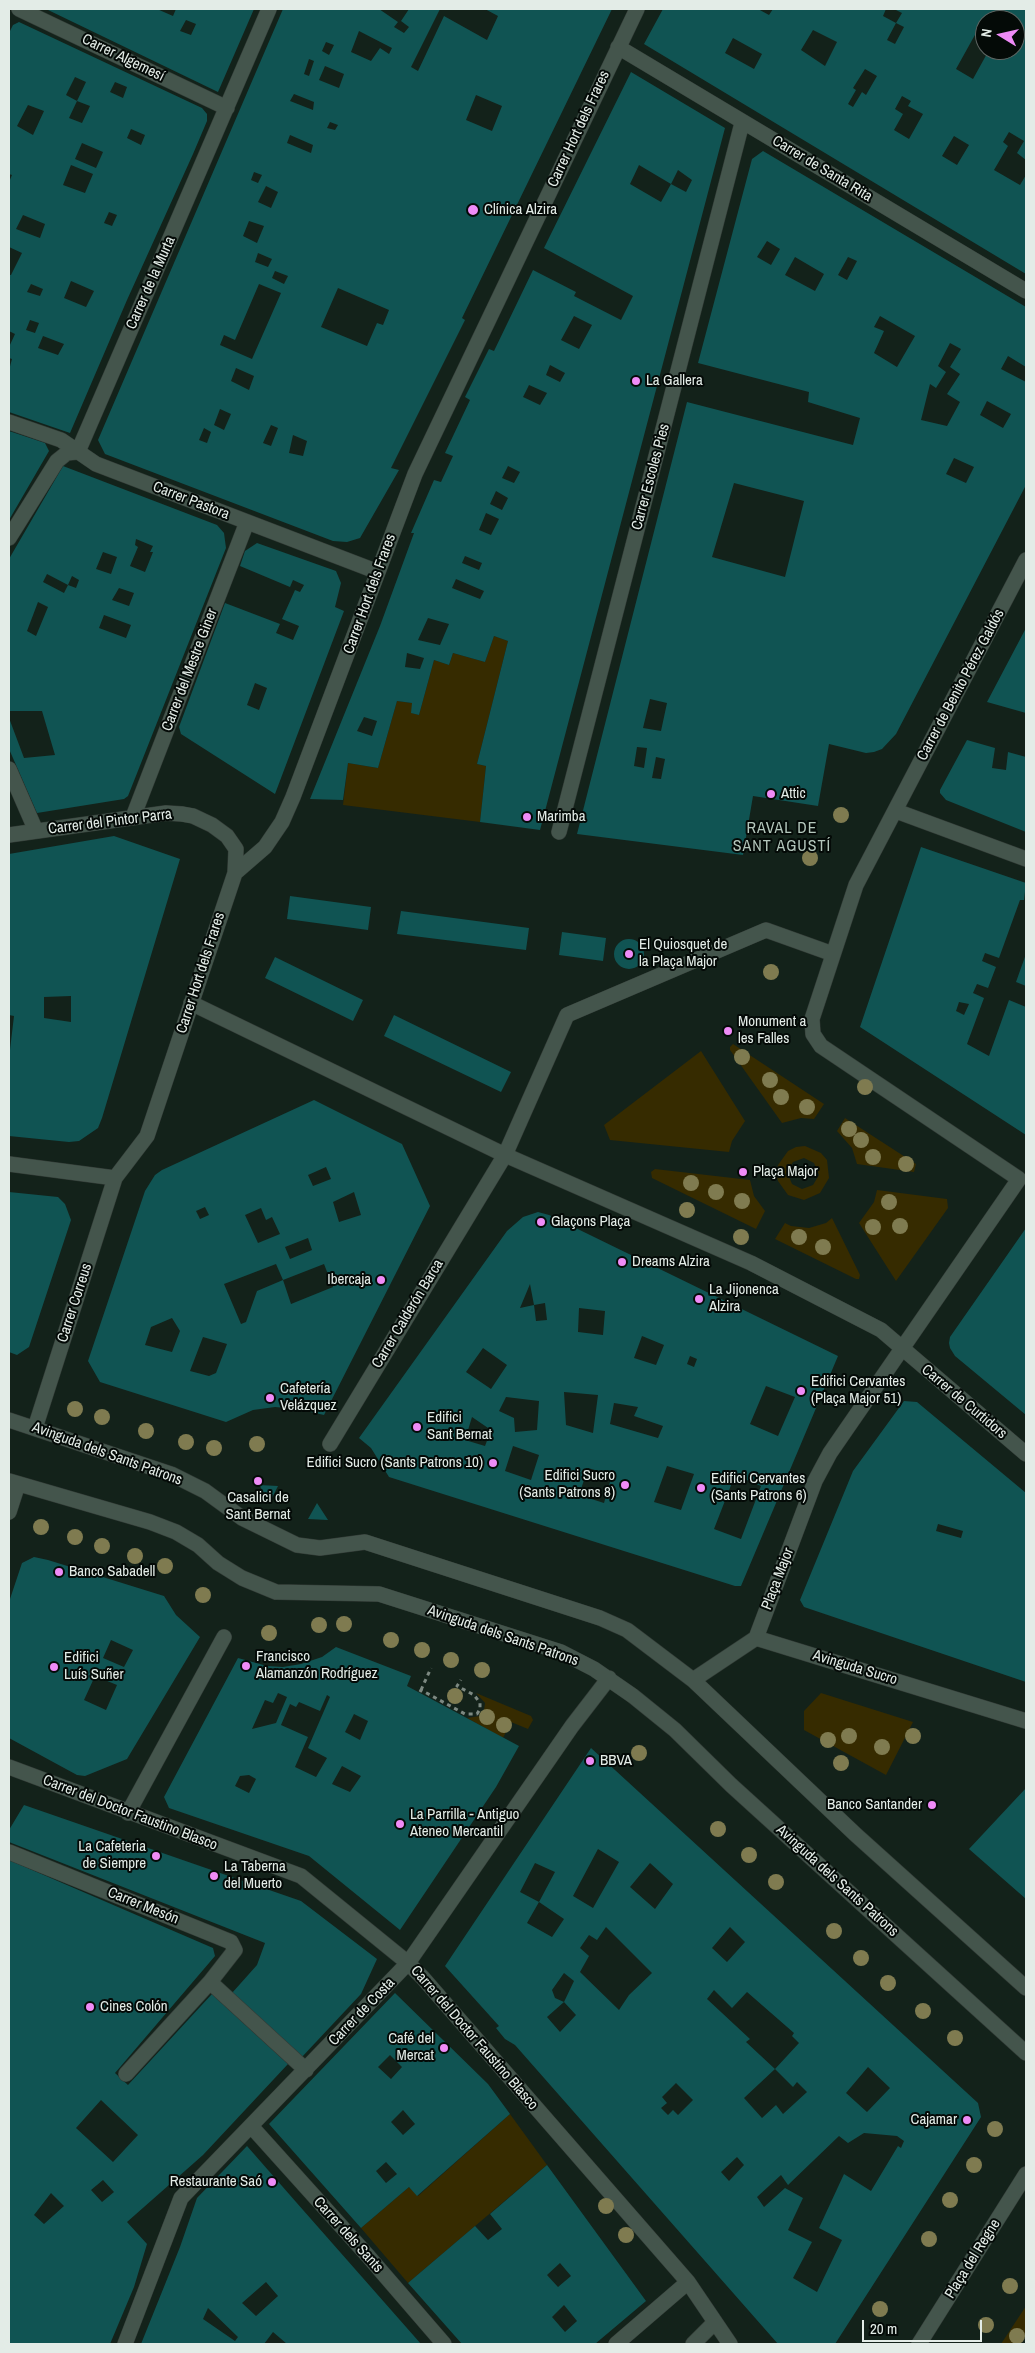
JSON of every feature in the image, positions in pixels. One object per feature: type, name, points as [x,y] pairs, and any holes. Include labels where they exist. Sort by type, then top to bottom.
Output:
[{"type":"street","name":"Carrer Algemesí","points":[[19,9],[227,108]]},
{"type":"street","name":"Carrer de la Murta","points":[[77,452],[269,9]]},
{"type":"street","name":"Carrer Hort dels Frares","points":[[115,1178],[147,1136],[235,873],[265,847],[282,822],[297,788],[415,474],[638,9]]},
{"type":"street","name":"Carrer de Santa Rita","points":[[618,48],[1026,292]]},
{"type":"street","name":"Carrer Escoles Pies","points":[[559,832],[742,123]]},
{"type":"street","name":"Carrer Pastora","points":[[9,422],[61,440],[96,464],[378,572]]},
{"type":"street","points":[[9,538],[57,461],[67,453],[77,452]]},
{"type":"street","name":"Carrer del Mestre Giner","points":[[133,817],[247,522]]},
{"type":"street","name":"Carrer de Benito Pérez Galdós","points":[[896,811],[1026,560]]},
{"type":"street","points":[[9,769],[36,831]]},
{"type":"street","points":[[896,811],[1026,859]]},
{"type":"street","name":"Plaça Major","points":[[756,1638],[815,1481],[830,1453],[1023,1182],[822,1046],[813,1034],[812,1019],[856,885],[896,811]]},
{"type":"street","name":"Carrer del Pintor Parra","points":[[9,835],[133,817],[166,813],[182,814],[193,816],[212,825],[226,836],[236,849],[235,873]]},
{"type":"street","name":"Carrer Calderón Barca","points":[[330,1444],[485,1184],[505,1155],[568,1014],[766,930],[833,954]]},
{"type":"street","name":"Carrer de Curtidors","points":[[191,1003],[505,1155],[751,1263],[881,1330],[1026,1454]]},
{"type":"street","points":[[9,1164],[115,1178]]},
{"type":"street","name":"Carrer Correus","points":[[35,1428],[115,1178]]},
{"type":"street","name":"Avinguda dels Sants Patrons","points":[[9,1420],[171,1474],[205,1491],[242,1518],[297,1545],[320,1548],[366,1542],[600,1618],[632,1634],[693,1680],[855,1834],[1026,1988]]},
{"type":"street","points":[[9,1512],[14,1482]]},
{"type":"street","name":"Avinguda dels Sants Patrons","points":[[14,1482],[150,1522],[176,1532],[198,1545],[218,1563],[242,1578],[276,1592],[380,1594],[561,1652],[609,1678],[675,1730],[731,1785],[1026,2054]]},
{"type":"street","points":[[128,1813],[224,1637]]},
{"type":"street","points":[[693,1680],[756,1638]]},
{"type":"street","name":"Avinguda Sucro","points":[[756,1638],[1026,1721]]},
{"type":"street","name":"Carrer de Costa","points":[[125,2344],[181,2198],[408,1964],[572,1726],[609,1678]]},
{"type":"street","name":"Carrer del Doctor Faustino Blasco","points":[[9,1767],[301,1876],[408,1964],[688,2282],[730,2344]]},
{"type":"street","name":"Carrer Mesón","points":[[9,1852],[231,1942],[235,1950],[210,1982],[126,2074]]},
{"type":"street","points":[[210,1982],[306,2070]]},
{"type":"street","name":"Carrer dels Sants","points":[[251,2126],[444,2344]]},
{"type":"street","name":"Plaça del Regne","points":[[920,2344],[1026,2174]]},
{"type":"street","points":[[616,2344],[688,2282]]},
{"type":"street","points":[[693,2344],[715,2322]]},
{"type":"path","points":[[431,1668],[420,1691],[465,1714],[477,1714],[480,1704],[474,1695],[457,1686],[461,1680]]},
{"type":"shaded area","points":[[494,636],[508,641],[477,764],[486,766],[480,822],[343,805],[348,763],[378,768],[397,701],[412,703],[412,713],[419,715],[434,660],[449,665],[453,653],[485,662]]},
{"type":"shaded area","points":[[733,1044],[824,1104],[814,1119],[801,1118],[782,1123],[730,1050]]},
{"type":"shaded area","points":[[701,1051],[745,1121],[732,1141],[729,1152],[610,1140],[604,1125]]},
{"type":"shaded area","points":[[845,1118],[916,1164],[914,1172],[857,1164],[852,1148],[837,1131]]},
{"type":"shaded area","points":[[805,1146],[821,1153],[827,1160],[829,1178],[820,1193],[804,1200],[788,1195],[778,1181],[776,1173],[778,1165],[788,1151],[796,1147]],"holes":[[[804,1158],[814,1163],[819,1175],[813,1185],[802,1189],[792,1184],[787,1172],[793,1162]]]},
{"type":"shaded area","points":[[655,1169],[750,1180],[754,1196],[765,1211],[756,1229],[652,1178],[651,1172]]},
{"type":"shaded area","points":[[877,1190],[947,1199],[948,1208],[896,1281],[859,1223],[874,1202]]},
{"type":"shaded area","points":[[832,1218],[860,1275],[859,1279],[775,1239],[785,1223],[791,1226],[809,1228],[826,1223]]},
{"type":"shaded area","points":[[476,1693],[531,1716],[533,1720],[528,1729],[511,1722],[503,1738],[467,1718],[480,1716],[484,1710],[485,1703]]},
{"type":"shaded area","points":[[821,1693],[913,1722],[886,1775],[804,1730],[804,1711]]},
{"type":"shaded area","points":[[510,2114],[547,2165],[408,2283],[361,2228],[409,2187],[418,2196]]},
{"type":"shaded area","points":[[1026,2306],[1026,2333],[1017,2344],[1001,2344]]},
{"type":"building","points":[[46,9],[157,9],[173,16],[176,9],[254,9],[218,92]],"holes":[[[186,20],[196,24],[191,35],[180,31]]]},
{"type":"building","points":[[283,9],[379,9],[398,22],[394,27],[404,33],[409,27],[401,21],[409,9],[440,9],[411,67],[418,71],[444,16],[487,40],[498,16],[485,9],[612,9],[462,318],[465,320],[391,468],[399,470],[360,538],[347,542],[333,541],[105,454],[98,440]],"holes":[[[359,31],[392,48],[389,54],[380,48],[371,61],[351,52]],[[326,42],[334,45],[329,55],[322,51]],[[309,59],[314,61],[309,76],[304,74]],[[325,66],[344,74],[339,88],[319,80]],[[294,94],[314,102],[313,110],[290,101]],[[476,95],[502,106],[492,131],[466,120]],[[330,122],[338,125],[335,130],[327,128]],[[290,135],[313,145],[311,153],[287,143]],[[254,172],[262,175],[258,183],[251,180]],[[266,186],[278,192],[271,208],[258,202]],[[249,221],[264,226],[257,243],[243,236]],[[258,253],[272,259],[268,267],[255,262]],[[275,271],[288,276],[284,284],[272,278]],[[259,284],[281,293],[252,359],[220,345],[224,335],[235,340]],[[338,288],[389,310],[383,325],[377,323],[367,346],[321,327]],[[236,368],[254,376],[249,390],[231,381]],[[220,409],[231,414],[224,430],[214,425]],[[271,425],[278,428],[271,446],[263,443]],[[204,428],[211,432],[207,443],[199,440]],[[293,435],[307,441],[303,456],[289,453]]]},
{"type":"building","points":[[663,9],[758,9],[769,15],[773,9],[886,9],[883,16],[896,23],[902,13],[894,9],[1026,9],[1026,160],[1017,153],[1024,141],[1009,132],[1003,142],[1008,146],[994,170],[1020,185],[1026,175],[1026,274],[644,44]],"holes":[[[896,23],[904,27],[895,44],[887,40]],[[813,30],[837,42],[825,66],[801,50]],[[733,38],[762,54],[754,69],[725,53]],[[865,69],[877,76],[866,95],[862,92],[853,107],[848,104],[856,90],[853,88]],[[902,96],[911,101],[908,106],[923,114],[909,139],[894,130],[903,114],[895,109]],[[954,136],[969,145],[957,165],[942,156]]]},
{"type":"building","points":[[19,22],[202,108],[207,114],[207,121],[193,154],[70,433],[9,412],[9,370],[12,359],[9,358],[9,347],[15,334],[9,331],[9,275],[11,275],[22,253],[9,247],[9,182],[12,175],[9,174],[9,33],[13,25]],"holes":[[[75,77],[86,82],[77,101],[66,95]],[[115,82],[127,87],[123,98],[110,92]],[[77,101],[90,106],[82,123],[69,118]],[[28,105],[44,111],[33,135],[17,126]],[[131,129],[145,135],[141,145],[127,138]],[[82,143],[103,152],[96,168],[75,159]],[[71,165],[93,174],[85,193],[63,185]],[[109,212],[117,215],[112,226],[104,223]],[[23,215],[45,224],[40,238],[16,229]],[[71,281],[94,291],[86,307],[64,298]],[[31,284],[43,289],[40,296],[27,292]],[[30,320],[39,323],[35,333],[26,330]],[[43,336],[64,344],[58,355],[38,348]]]},
{"type":"building","points":[[631,72],[725,128],[540,830],[480,822],[486,766],[477,764],[508,641],[494,636],[485,662],[453,653],[449,665],[434,660],[419,715],[411,713],[412,703],[397,701],[378,768],[348,763],[343,800],[310,799],[380,626],[414,533],[411,533],[434,480],[441,482],[453,456],[445,453],[470,400],[465,397],[489,349],[494,351],[533,270],[576,292],[574,296],[621,320],[633,296],[544,248]],"holes":[[[639,165],[671,184],[661,202],[630,184]],[[678,170],[692,180],[686,192],[671,184]],[[574,316],[592,325],[579,349],[561,340]],[[550,365],[565,373],[560,382],[546,375]],[[529,385],[547,393],[540,405],[523,397]],[[508,466],[520,472],[514,483],[502,478]],[[496,491],[508,498],[502,510],[490,504]],[[486,513],[499,519],[491,535],[479,530]],[[465,556],[482,563],[479,570],[462,563]],[[456,579],[484,591],[480,599],[452,588]],[[428,618],[449,624],[440,645],[418,640]],[[407,653],[424,658],[420,669],[405,667]],[[364,717],[377,721],[372,736],[357,731]]]},
{"type":"building","points":[[763,151],[1026,307],[1026,367],[1008,356],[1001,369],[1026,382],[1026,485],[896,734],[882,749],[874,752],[866,753],[829,744],[818,806],[753,796],[743,855],[577,834],[687,402],[853,445],[860,418],[808,402],[809,392],[698,363],[752,159]],"holes":[[[767,241],[780,249],[771,265],[757,257]],[[795,257],[824,274],[815,291],[785,275]],[[848,257],[857,261],[847,280],[838,275]],[[880,316],[915,336],[897,367],[874,353],[884,331],[874,327]],[[950,343],[961,349],[950,367],[960,374],[947,394],[960,402],[947,426],[921,420],[930,384],[936,388],[946,372],[938,366]],[[987,401],[1011,414],[1003,428],[980,415]],[[954,458],[974,467],[966,483],[946,474]],[[734,483],[804,501],[785,577],[712,557]],[[650,699],[667,703],[661,731],[643,728]],[[637,747],[647,748],[644,768],[634,766]],[[656,757],[665,759],[661,779],[652,778]]]},
{"type":"building","points":[[9,431],[45,443],[49,451],[9,520]]},
{"type":"building","points":[[63,466],[217,525],[224,533],[226,548],[128,796],[124,799],[37,813],[9,749],[9,718],[24,758],[55,755],[42,711],[9,711],[9,559]],"holes":[[[136,539],[153,546],[150,552],[153,552],[145,572],[130,566],[138,547],[135,545]],[[103,552],[117,557],[111,574],[96,569]],[[47,574],[68,585],[64,593],[43,582]],[[72,576],[79,580],[76,588],[68,585]],[[119,588],[134,593],[129,606],[112,600]],[[38,602],[48,607],[36,636],[27,631]],[[104,615],[131,625],[126,638],[99,628]]]},
{"type":"building","points":[[257,543],[336,571],[341,583],[335,607],[344,611],[275,794],[181,734],[179,727],[225,603],[280,624],[276,633],[293,640],[299,626],[282,619],[295,590],[300,592],[304,585],[293,580],[290,587],[240,566],[245,551]],"holes":[[[255,683],[267,688],[259,710],[247,705]]]},
{"type":"building","points":[[1026,628],[1026,713],[987,702]]},
{"type":"building","points":[[967,740],[995,748],[992,768],[1006,770],[1008,752],[1026,757],[1026,832],[946,800],[940,793]]},
{"type":"building","points":[[114,836],[180,859],[102,1118],[98,1128],[79,1141],[69,1142],[9,1136],[9,1058],[14,1016],[9,1015],[9,854]],"holes":[[[71,996],[71,1022],[44,1018],[44,997]]]},
{"type":"building","points":[[921,847],[1026,883],[1024,900],[1020,900],[999,958],[985,953],[982,961],[996,967],[988,988],[977,984],[973,993],[984,998],[967,1044],[989,1056],[1009,1000],[1026,1007],[1026,1135],[860,1027]],"holes":[[[959,1002],[969,1004],[964,1015],[956,1011]]]},
{"type":"building","points":[[290,896],[371,907],[368,930],[287,919]]},
{"type":"building","points":[[401,911],[529,928],[526,950],[397,934]]},
{"type":"building","points":[[562,932],[606,938],[603,961],[559,955]]},
{"type":"building","name":"El Quiosquet de la Plaça Major","points":[[629,939],[635,940],[643,948],[643,960],[635,968],[629,969],[623,968],[615,960],[614,954],[615,948],[623,940]]},
{"type":"building","points":[[1026,954],[1026,986],[1016,982]]},
{"type":"building","points":[[275,957],[363,1000],[353,1021],[265,978]]},
{"type":"building","points":[[394,1015],[511,1072],[501,1092],[384,1036]]},
{"type":"building","points":[[314,1100],[402,1144],[430,1206],[324,1415],[297,1409],[275,1407],[253,1410],[226,1422],[100,1382],[88,1361],[145,1191],[155,1175],[162,1170]],"holes":[[[326,1167],[331,1179],[313,1186],[308,1175]],[[354,1192],[361,1215],[339,1222],[333,1202]],[[205,1207],[209,1215],[200,1219],[196,1211]],[[261,1208],[266,1220],[272,1217],[280,1234],[258,1243],[245,1215]],[[308,1238],[312,1250],[290,1259],[285,1247]],[[276,1264],[283,1280],[257,1291],[246,1322],[241,1324],[224,1284]],[[324,1264],[333,1287],[291,1304],[283,1280]],[[172,1318],[180,1331],[172,1352],[145,1345],[151,1327]],[[203,1337],[227,1344],[216,1373],[209,1376],[190,1371]]]},
{"type":"building","points":[[9,1192],[58,1197],[65,1204],[71,1220],[29,1347],[17,1355],[9,1352]]},
{"type":"building","points":[[538,1212],[549,1215],[838,1356],[741,1586],[735,1586],[389,1477],[371,1448],[359,1438],[507,1231],[523,1217]],"holes":[[[530,1284],[534,1305],[520,1308]],[[545,1303],[547,1320],[536,1321],[534,1305]],[[579,1308],[605,1311],[603,1335],[578,1332]],[[642,1336],[664,1345],[656,1365],[634,1358]],[[483,1348],[507,1365],[491,1389],[466,1372]],[[690,1356],[697,1359],[694,1367],[687,1364]],[[766,1386],[795,1397],[778,1436],[750,1424]],[[564,1392],[598,1395],[593,1433],[566,1425]],[[506,1397],[539,1401],[537,1430],[515,1432],[514,1418],[499,1411]],[[614,1403],[638,1407],[634,1416],[663,1426],[658,1438],[610,1424]],[[472,1417],[491,1430],[485,1446],[465,1440]],[[513,1446],[539,1455],[531,1480],[505,1471]],[[667,1466],[694,1474],[681,1510],[654,1502]],[[588,1468],[612,1475],[604,1503],[579,1495]],[[735,1475],[761,1486],[741,1539],[714,1529]]]},
{"type":"building","points":[[1026,1228],[1026,1415],[955,1356],[949,1343],[950,1337]]},
{"type":"building","points":[[904,1401],[917,1402],[1026,1493],[1026,1682],[804,1607],[800,1600],[853,1471]],"holes":[[[938,1524],[963,1531],[961,1538],[936,1531]]]},
{"type":"building","points":[[259,1485],[278,1486],[270,1502]]},
{"type":"building","points":[[317,1503],[328,1520],[308,1519]]},
{"type":"building","points":[[34,1557],[48,1560],[164,1596],[176,1615],[200,1637],[127,1759],[85,1776],[77,1775],[9,1738],[9,1602],[22,1563]],"holes":[[[111,1640],[133,1650],[124,1667],[103,1658]],[[95,1676],[117,1685],[106,1710],[84,1700]]]},
{"type":"building","points":[[336,1647],[411,1676],[407,1686],[519,1746],[496,1787],[400,1930],[309,1856],[169,1808],[164,1797],[238,1658],[267,1666],[283,1667],[301,1664],[322,1657]],"holes":[[[278,1693],[287,1697],[276,1723],[252,1729],[265,1700],[273,1703]],[[327,1695],[330,1697],[308,1748],[327,1758],[316,1777],[295,1767],[308,1737],[281,1725],[290,1704],[296,1707],[299,1702],[320,1711]],[[354,1714],[368,1721],[360,1740],[345,1732]],[[342,1766],[361,1776],[350,1792],[332,1784]],[[249,1775],[256,1779],[249,1793],[235,1786],[240,1776]]]},
{"type":"building","points":[[591,1748],[978,2103],[981,2117],[835,2344],[778,2344],[515,2045],[505,2039],[496,2028],[499,2026],[445,1966]],"holes":[[[598,1849],[619,1862],[593,1908],[573,1896]],[[535,1863],[555,1872],[539,1902],[520,1892]],[[650,1863],[673,1884],[655,1909],[630,1887]],[[539,1902],[564,1919],[552,1937],[527,1923]],[[606,1927],[652,1973],[629,1995],[619,2010],[580,1972],[589,1956],[580,1948],[589,1935],[597,1940]],[[730,1927],[745,1942],[727,1962],[712,1948]],[[564,1973],[574,1981],[564,2002],[555,1998],[552,1990]],[[714,1990],[732,2008],[747,1992],[794,2033],[792,2036],[799,2043],[775,2069],[746,2042],[750,2039],[707,1999]],[[564,2002],[576,2015],[560,2032],[547,2017]],[[868,2067],[890,2088],[867,2112],[846,2093]],[[775,2069],[793,2087],[797,2082],[807,2092],[783,2114],[776,2105],[762,2118],[744,2098]],[[676,2083],[693,2100],[678,2115],[673,2110],[668,2115],[661,2108],[667,2103],[662,2097]],[[864,2133],[897,2136],[904,2141],[901,2148],[898,2146],[871,2191],[844,2174],[819,2228],[842,2240],[817,2292],[793,2278],[812,2242],[788,2230],[803,2198],[785,2188],[764,2207],[757,2197],[781,2175],[788,2185],[839,2136],[848,2143]],[[737,2157],[744,2165],[729,2181],[721,2172]]]},
{"type":"building","points":[[1026,1788],[1026,1899],[969,1849]]},
{"type":"building","points":[[24,1805],[301,1901],[377,1959],[361,1994],[301,2058],[232,1993],[257,1965],[265,1943],[9,1842],[9,1830]]},
{"type":"building","points":[[9,1860],[213,1948],[215,1956],[115,2073],[128,2085],[212,1994],[288,2064],[203,2155],[127,2222],[147,2244],[134,2287],[110,2344],[9,2344]],"holes":[[[101,2100],[138,2135],[113,2162],[76,2128]],[[103,2180],[114,2192],[102,2202],[91,2190]],[[51,2193],[64,2206],[44,2224],[34,2215]]]},
{"type":"building","points":[[395,1993],[488,2084],[510,2114],[417,2196],[409,2187],[361,2228],[269,2124]],"holes":[[[390,2055],[402,2067],[391,2079],[378,2067]],[[403,2110],[415,2124],[403,2135],[391,2122]],[[386,2162],[397,2174],[386,2183],[376,2171]]]},
{"type":"building","points":[[247,2146],[421,2344],[287,2344],[273,2332],[264,2344],[141,2344],[180,2247],[197,2198]],"holes":[[[266,2282],[278,2296],[256,2316],[242,2303]],[[208,2308],[238,2337],[235,2341],[203,2319]]]},
{"type":"building","points":[[547,2165],[646,2301],[595,2344],[462,2344],[408,2283],[475,2226],[488,2240],[502,2229],[490,2214]],"holes":[[[560,2263],[571,2276],[558,2287],[547,2275]],[[564,2305],[577,2321],[565,2332],[552,2317]]]},
{"type":"place","name":"Clínica Alzira","points":[[473,210]]},
{"type":"place","name":"La Gallera","points":[[636,381]]},
{"type":"place","name":"Attic","points":[[771,794]]},
{"type":"place","name":"Marimba","points":[[527,817]]},
{"type":"place","name":"El Quiosquet de la Plaça Major","points":[[629,954]]},
{"type":"place","name":"Monument a les Falles","points":[[728,1031]]},
{"type":"place","name":"Plaça Major","points":[[743,1172]]},
{"type":"place","name":"Glaçons Plaça","points":[[541,1222]]},
{"type":"place","name":"Dreams Alzira","points":[[622,1262]]},
{"type":"place","name":"Ibercaja","points":[[381,1280]]},
{"type":"place","name":"La Jijonenca Alzira","points":[[699,1299]]},
{"type":"place","name":"Edifici Cervantes (Plaça Major 51)","points":[[801,1391]]},
{"type":"place","name":"Cafetería Velázquez","points":[[270,1398]]},
{"type":"place","name":"Edifici Sant Bernat","points":[[417,1427]]},
{"type":"place","name":"Edifici Sucro (Sants Patrons 10)","points":[[493,1463]]},
{"type":"place","name":"Casalici de Sant Bernat","points":[[258,1481]]},
{"type":"place","name":"Edifici Sucro (Sants Patrons 8)","points":[[625,1485]]},
{"type":"place","name":"Edifici Cervantes (Sants Patrons 6)","points":[[701,1488]]},
{"type":"place","name":"Banco Sabadell","points":[[59,1572]]},
{"type":"place","name":"Francisco Alamanzón Rodríguez","points":[[246,1666]]},
{"type":"place","name":"Edifici Luís Suñer","points":[[54,1667]]},
{"type":"place","name":"BBVA","points":[[590,1761]]},
{"type":"place","name":"Banco Santander","points":[[932,1805]]},
{"type":"place","name":"La Parrilla - Antiguo Ateneo Mercantil","points":[[400,1824]]},
{"type":"place","name":"La Cafeteria de Siempre","points":[[156,1856]]},
{"type":"place","name":"La Taberna del Muerto","points":[[214,1876]]},
{"type":"place","name":"Cines Colón","points":[[90,2007]]},
{"type":"place","name":"Café del Mercat","points":[[444,2048]]},
{"type":"place","name":"Cajamar","points":[[967,2120]]},
{"type":"place","name":"Restaurante Saó","points":[[272,2182]]},
{"type":"district","name":"RAVAL DE SANT AGUSTÍ","points":[[782,838]]}]
